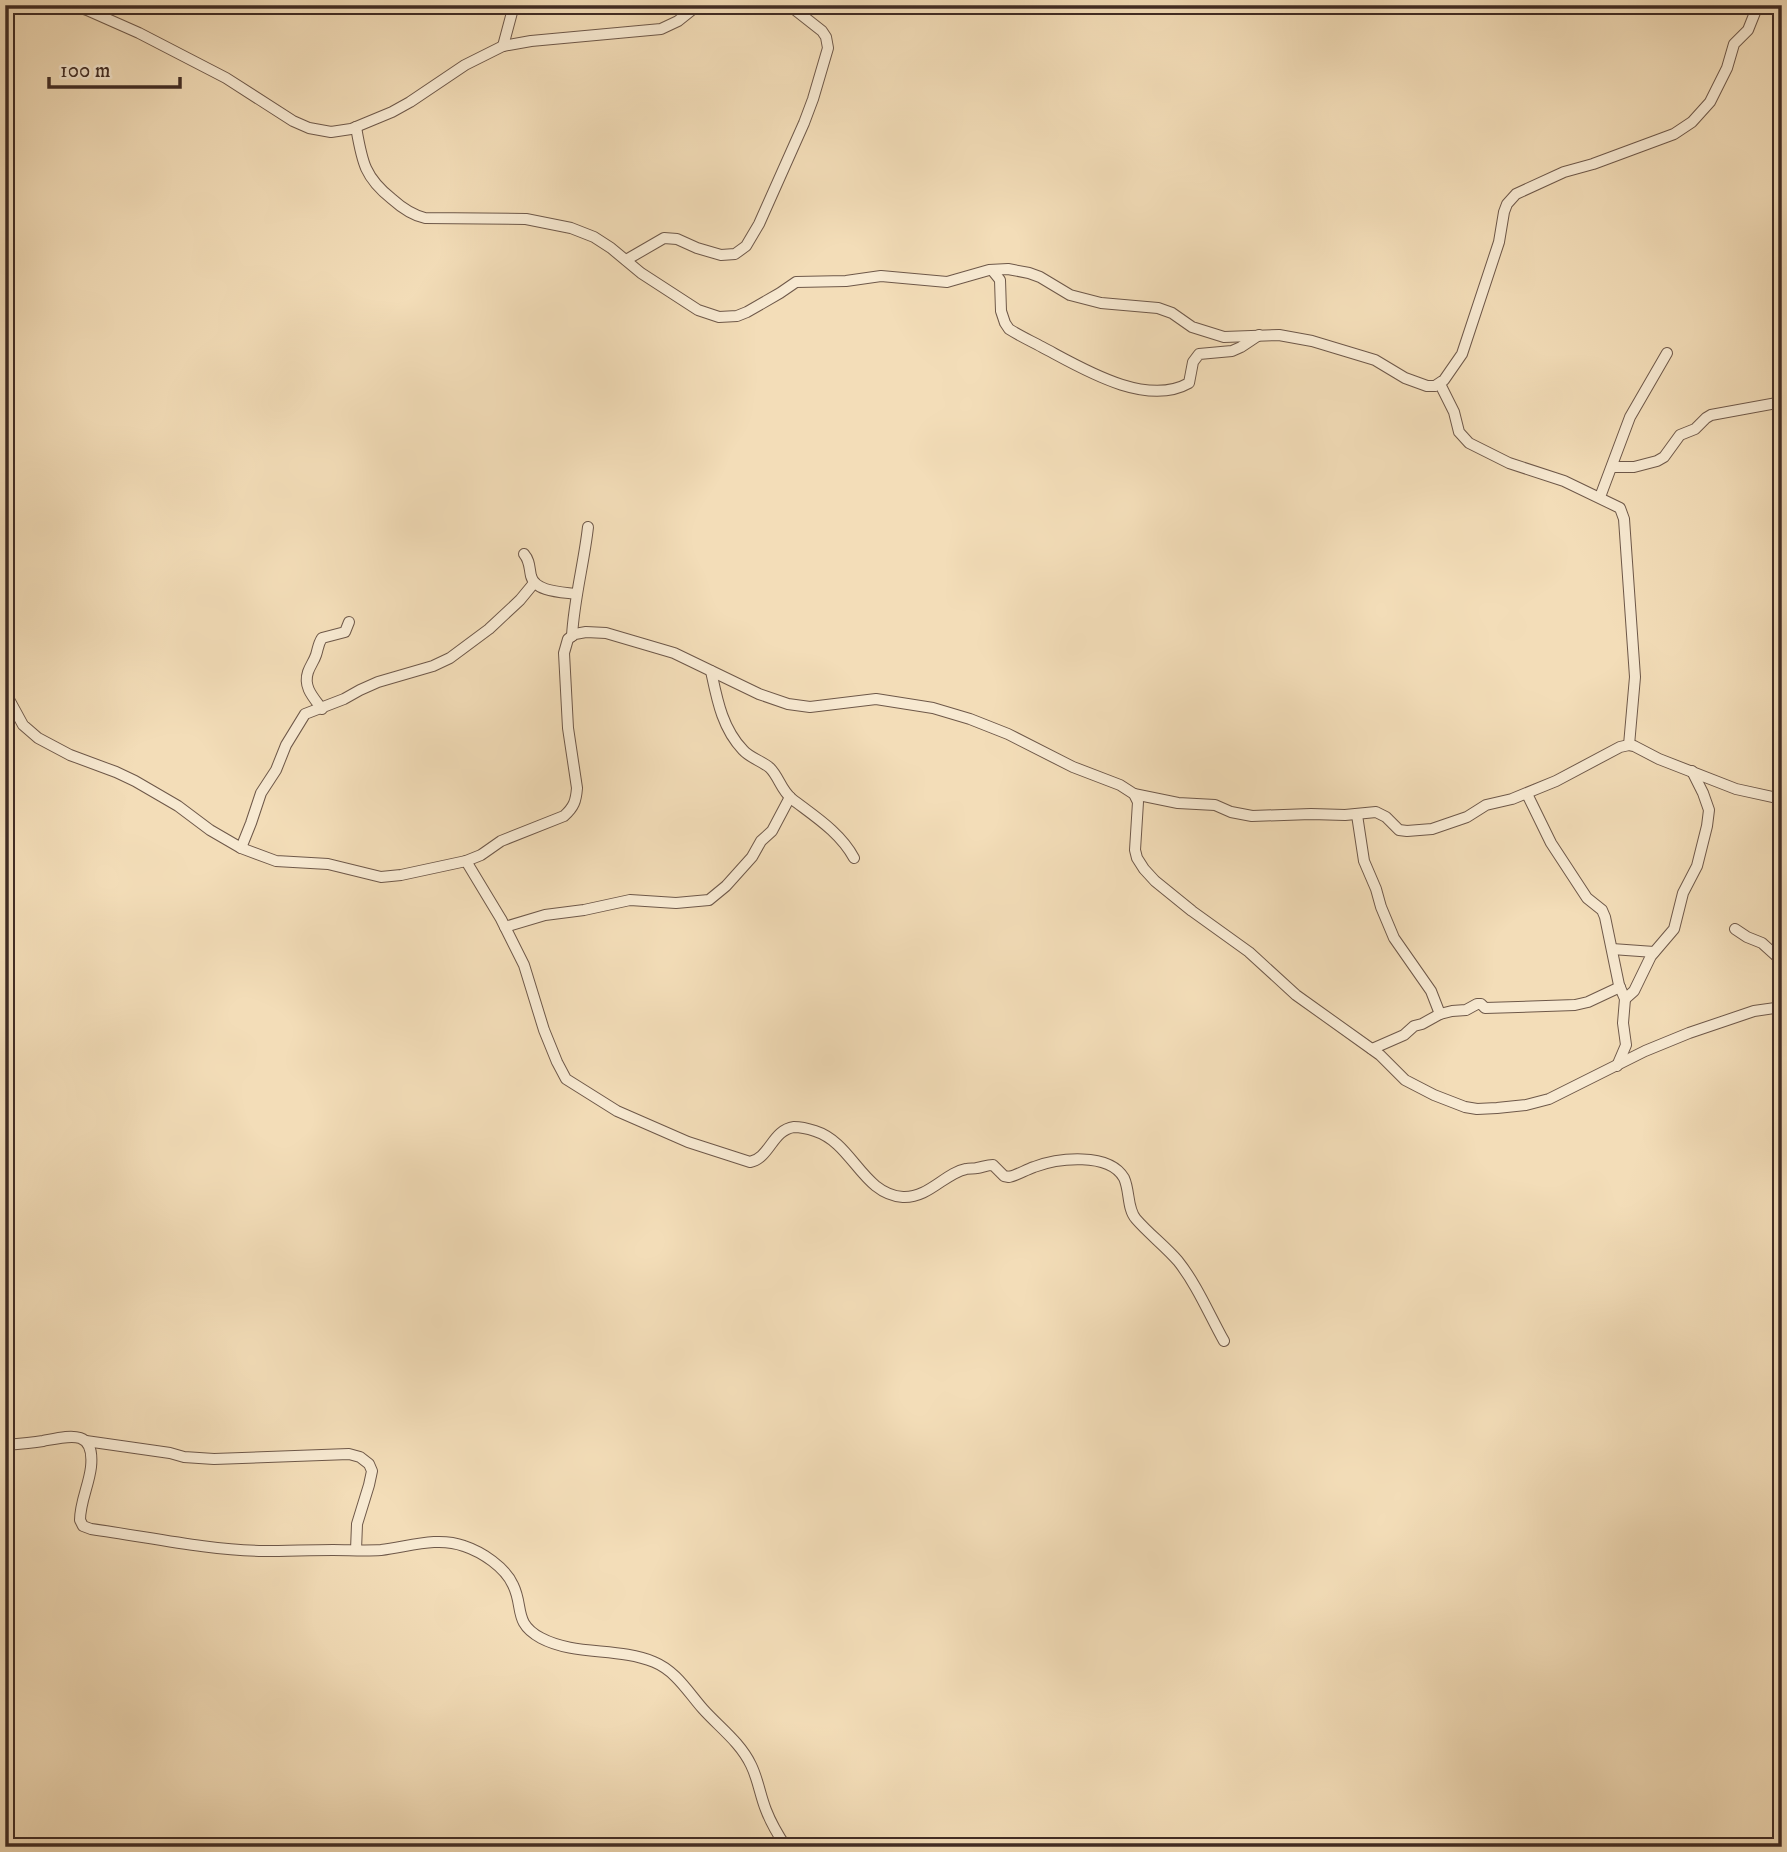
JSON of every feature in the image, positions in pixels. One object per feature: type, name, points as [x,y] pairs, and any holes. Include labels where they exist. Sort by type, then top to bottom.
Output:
[{"type":"street","points":[[73,5],[139,33],[226,78],[272,109],[309,128],[331,132],[356,127],[411,102],[465,65],[503,46],[661,29],[678,21],[698,5]]},
{"type":"street","points":[[503,46],[514,5]]},
{"type":"street","points":[[626,260],[664,239],[677,239],[721,255],[735,254],[746,246],[802,130],[828,48],[822,31],[789,5]]},
{"type":"street","points":[[356,127],[368,175],[378,189],[410,213],[425,218],[542,221],[571,228],[594,237],[640,273],[708,314],[728,317],[747,312],[796,282],[846,281],[881,276],[947,282],[982,271],[1009,269],[1040,277],[1070,295],[1085,300],[1167,310],[1192,327],[1224,337],[1288,335],[1311,341],[1375,360],[1405,378],[1432,386],[1440,384],[1462,354],[1499,242],[1504,212],[1511,199],[1564,172],[1593,164],[1683,129],[1716,93],[1727,68],[1732,46],[1748,30],[1758,5]]},
{"type":"street","points":[[992,270],[1000,280],[1001,311],[1004,323],[1009,329],[1094,374],[1146,391],[1185,385],[1197,355],[1232,351],[1259,335]]},
{"type":"street","points":[[1600,497],[1633,410],[1667,353]]},
{"type":"street","points":[[1440,384],[1454,412],[1459,432],[1469,443],[1509,463],[1544,473],[1620,508],[1624,519],[1636,677],[1629,745]]},
{"type":"street","points":[[1612,467],[1634,467],[1657,461],[1664,457],[1680,435],[1695,429],[1711,415],[1782,402]]},
{"type":"street","points":[[572,636],[576,594],[588,527]]},
{"type":"street","points":[[524,554],[534,583],[540,587],[576,594]]},
{"type":"street","points":[[241,848],[261,793],[305,714],[322,709],[378,682],[433,666],[455,655],[489,629],[534,583]]},
{"type":"street","points":[[322,709],[310,693],[306,683],[307,675],[321,638],[345,632],[349,622]]},
{"type":"street","points":[[5,692],[23,725],[38,738],[69,755],[135,781],[241,848],[276,861],[328,864],[382,877],[466,861],[481,855],[501,841],[564,816],[574,805],[576,776],[568,728],[564,653],[568,639],[586,632],[606,633],[674,653],[758,694],[788,704],[810,707],[876,699],[933,708],[1008,734],[1073,767],[1121,785],[1134,794],[1178,803],[1216,804],[1231,812],[1252,816],[1379,813],[1403,831],[1432,829],[1467,817],[1486,805],[1527,794],[1629,745],[1736,789],[1782,799]]},
{"type":"street","points":[[712,671],[720,711],[742,749],[771,769],[782,790],[836,834],[854,858]]},
{"type":"street","points":[[1625,999],[1634,991],[1654,952],[1677,922],[1684,892],[1697,866],[1709,810],[1692,771]]},
{"type":"street","points":[[1134,794],[1139,805],[1135,850],[1144,869],[1155,881],[1249,952],[1296,995],[1372,1049],[1405,1080],[1465,1107],[1477,1109],[1526,1105],[1549,1099],[1645,1051],[1700,1029],[1754,1011],[1782,1007]]},
{"type":"street","points":[[1527,794],[1551,843],[1587,898],[1602,910],[1625,999],[1623,1023],[1626,1045],[1616,1066]]},
{"type":"street","points":[[505,927],[545,915],[629,900],[676,903],[709,900],[726,886],[772,831],[790,797]]},
{"type":"street","points":[[1357,815],[1364,862],[1381,907],[1394,938],[1431,991],[1440,1014]]},
{"type":"street","points":[[466,861],[524,965],[544,1030],[562,1074],[573,1085],[608,1107],[688,1142],[750,1162],[759,1159],[786,1129],[802,1127],[814,1131],[825,1135],[841,1147],[878,1189],[902,1197],[918,1195],[966,1169],[985,1165],[993,1165],[1004,1176],[1009,1177],[1054,1162],[1103,1162],[1123,1177],[1135,1218],[1180,1263],[1224,1341]]},
{"type":"street","points":[[1735,929],[1762,943],[1782,961]]},
{"type":"street","points":[[1612,949],[1654,952]]},
{"type":"street","points":[[1372,1049],[1404,1035],[1414,1026],[1440,1014],[1466,1010],[1479,1003],[1485,1008],[1575,1005],[1620,987]]},
{"type":"street","points":[[5,1445],[76,1436],[86,1441],[214,1460],[349,1454],[360,1457],[369,1464],[372,1475],[357,1524],[356,1550]]},
{"type":"street","points":[[86,1441],[90,1448],[91,1466],[80,1520],[87,1528],[232,1550],[380,1550],[443,1542],[463,1545],[480,1554],[499,1567],[510,1579],[523,1623],[539,1637],[566,1646],[644,1658],[669,1671],[744,1753],[757,1778],[766,1810],[786,1847]]}]
